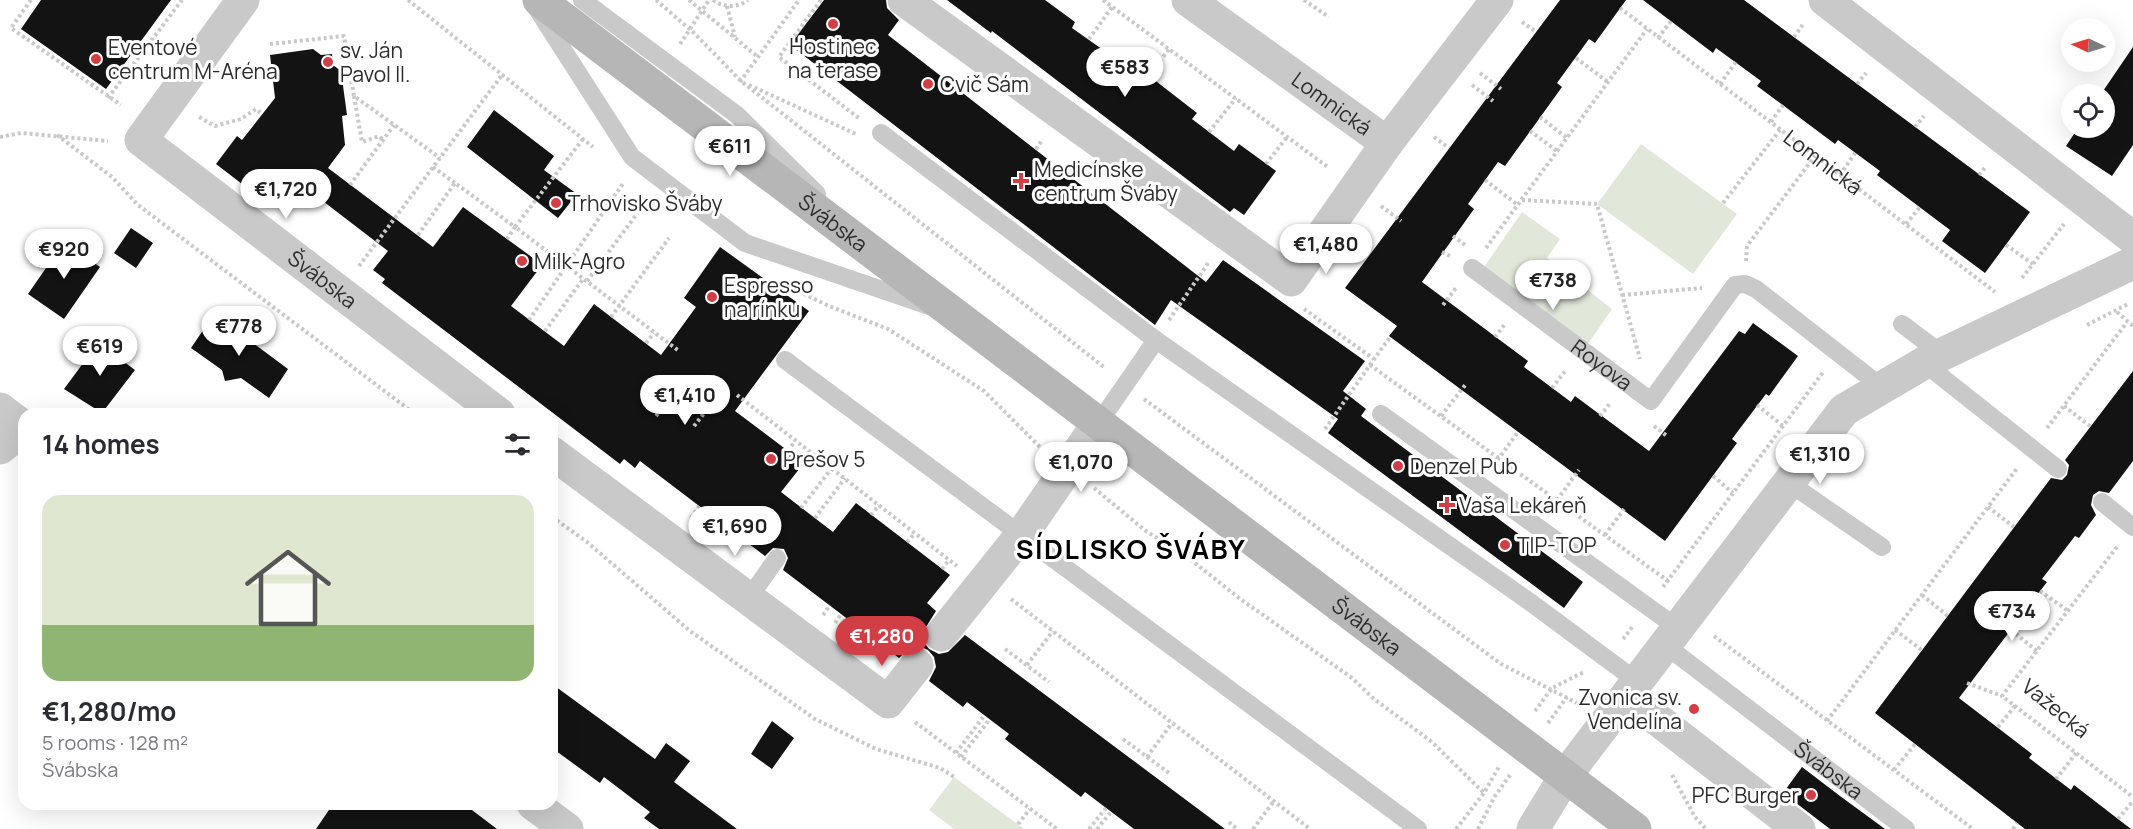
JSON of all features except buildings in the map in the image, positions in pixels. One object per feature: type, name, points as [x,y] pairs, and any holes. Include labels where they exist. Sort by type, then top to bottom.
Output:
[{"type":"street","points":[[141,140],[243,0]]},
{"type":"street","name":"Švábska","points":[[539,0],[951,314],[1635,829]]},
{"type":"street","points":[[904,0],[1291,280],[1387,143]]},
{"type":"street","name":"Lomnická","points":[[1188,0],[1387,143],[1497,0]]},
{"type":"street","points":[[1825,0],[2133,238]]},
{"type":"street","name":"Švábska","points":[[141,140],[491,408]]},
{"type":"street","points":[[1533,829],[1566,776],[1633,689],[1685,643],[1789,483],[1845,410],[1934,359],[2016,307],[2133,263]]},
{"type":"street","points":[[0,409],[18,423]]},
{"type":"street","points":[[941,635],[1022,534],[1098,424]]},
{"type":"street","points":[[0,448],[18,433]]},
{"type":"street","points":[[558,457],[888,702],[917,665]]},
{"type":"street","points":[[1633,689],[1799,829]]},
{"type":"street","points":[[541,810],[567,829]]},
{"type":"lane","points":[[531,0],[632,157],[745,243],[951,314]]},
{"type":"lane","points":[[582,0],[737,115],[895,271]]},
{"type":"lane","points":[[870,129],[1155,340],[1609,659],[1633,689]]},
{"type":"lane","name":"Royova","points":[[1472,268],[1651,401],[1735,285]]},
{"type":"lane","points":[[1735,285],[1745,284],[1756,289],[1883,388]]},
{"type":"lane","points":[[1902,324],[1934,359],[2032,448],[2058,468]]},
{"type":"lane","points":[[1098,424],[1155,340]]},
{"type":"lane","points":[[785,360],[1418,829]]},
{"type":"lane","name":"Švábska","points":[[1381,414],[1648,606],[1685,643],[1906,829]]},
{"type":"lane","points":[[1789,483],[1882,547]]},
{"type":"lane","points":[[2102,502],[2133,526]]},
{"type":"lane","points":[[749,598],[777,558]]},
{"type":"path","points":[[31,0],[11,28],[121,105]]},
{"type":"path","points":[[108,98],[182,0]]},
{"type":"path","points":[[408,0],[602,153]]},
{"type":"path","points":[[689,0],[758,57]]},
{"type":"path","points":[[678,47],[711,0],[727,6],[748,0]]},
{"type":"path","points":[[799,0],[741,81],[859,135],[870,129],[778,57],[820,0]]},
{"type":"path","points":[[1103,0],[1401,221]]},
{"type":"path","points":[[1304,0],[1329,17]]},
{"type":"path","points":[[727,6],[736,38]]},
{"type":"path","points":[[1089,39],[1112,7]]},
{"type":"path","name":"Lomnická","points":[[1620,8],[2016,307]]},
{"type":"path","points":[[1658,38],[1671,21]]},
{"type":"path","points":[[1472,268],[1647,29]]},
{"type":"path","points":[[270,44],[344,36],[360,138],[367,142],[379,136],[383,140]]},
{"type":"path","points":[[1149,76],[1169,49]]},
{"type":"path","points":[[1576,58],[1608,82]]},
{"type":"path","points":[[1720,84],[1736,62]]},
{"type":"path","points":[[1472,67],[1501,89]]},
{"type":"path","points":[[338,292],[502,75]]},
{"type":"path","points":[[1463,78],[1492,101]]},
{"type":"path","points":[[354,96],[440,158]]},
{"type":"path","points":[[1209,132],[1236,98]]},
{"type":"path","points":[[170,99],[215,126],[240,118],[256,109],[262,114]]},
{"type":"path","points":[[1771,122],[1783,105]]},
{"type":"path","points":[[1540,117],[1567,138]]},
{"type":"path","points":[[350,185],[394,125]]},
{"type":"path","points":[[1723,203],[1780,130]]},
{"type":"path","points":[[1530,131],[1557,151]]},
{"type":"path","points":[[0,137],[21,133],[115,142],[141,140]]},
{"type":"path","points":[[57,135],[112,177],[138,206],[406,408]]},
{"type":"path","points":[[1266,164],[1287,137]]},
{"type":"path","points":[[507,239],[584,139]]},
{"type":"path","points":[[1840,175],[1856,153]]},
{"type":"path","points":[[1747,246],[1815,156]]},
{"type":"path","points":[[433,167],[679,351]]},
{"type":"path","points":[[530,320],[629,175]]},
{"type":"path","points":[[1485,180],[1518,205]]},
{"type":"path","points":[[418,235],[455,183]]},
{"type":"path","points":[[545,332],[652,194]]},
{"type":"path","points":[[1522,200],[1597,204],[1651,401]]},
{"type":"path","points":[[1906,224],[1920,207]]},
{"type":"path","points":[[2016,307],[2033,264],[2067,221]]},
{"type":"path","points":[[610,316],[669,238]]},
{"type":"path","points":[[2006,245],[2033,264]]},
{"type":"path","points":[[1155,340],[1210,262]]},
{"type":"path","points":[[1622,295],[1735,285]]},
{"type":"path","points":[[793,290],[888,328],[984,391],[1066,470],[1082,479],[1148,532],[1189,558],[1239,598],[1352,678],[1374,699],[1432,742],[1484,793]]},
{"type":"path","points":[[2085,326],[2116,312],[2133,301]]},
{"type":"path","points":[[2116,312],[2133,326]]},
{"type":"path","points":[[1827,721],[2127,322]]},
{"type":"path","points":[[646,344],[654,333]]},
{"type":"path","points":[[1311,449],[1390,337]]},
{"type":"path","points":[[1609,659],[1838,353]]},
{"type":"path","points":[[1370,365],[1668,581]]},
{"type":"path","points":[[656,416],[688,376]]},
{"type":"path","points":[[1441,416],[1466,384]]},
{"type":"path","points":[[737,395],[949,560],[1053,631],[1310,829]]},
{"type":"path","points":[[694,426],[717,397]]},
{"type":"path","points":[[1757,405],[1783,426]]},
{"type":"path","points":[[2064,406],[2090,426]]},
{"type":"path","points":[[1479,484],[1518,432]]},
{"type":"path","points":[[788,451],[795,441]]},
{"type":"path","points":[[801,508],[831,469]]},
{"type":"path","points":[[1557,500],[1579,470]]},
{"type":"path","points":[[1713,476],[1733,493]]},
{"type":"path","points":[[815,518],[844,478]]},
{"type":"path","points":[[871,515],[879,505]]},
{"type":"path","points":[[1988,507],[2014,527]]},
{"type":"path","points":[[1605,535],[1623,509]]},
{"type":"path","points":[[558,521],[587,542],[690,630],[815,719],[876,749],[940,768],[954,777]]},
{"type":"path","name":"Važecká","points":[[2133,526],[2002,696],[2133,799]]},
{"type":"path","points":[[907,542],[915,533]]},
{"type":"path","points":[[942,569],[949,560]]},
{"type":"path","points":[[2040,591],[2068,611]]},
{"type":"path","points":[[1922,595],[1949,617]]},
{"type":"path","points":[[1895,630],[1923,651]]},
{"type":"path","points":[[2011,630],[2037,651]]},
{"type":"path","points":[[1027,665],[1053,631]]},
{"type":"path","points":[[1685,643],[1827,721],[1973,829]]},
{"type":"path","points":[[1005,649],[1049,682]]},
{"type":"path","points":[[1967,683],[2002,696]]},
{"type":"path","points":[[888,702],[1057,829]]},
{"type":"path","points":[[1998,727],[2015,706]]},
{"type":"path","points":[[956,753],[984,716]]},
{"type":"path","points":[[961,757],[989,720]]},
{"type":"path","points":[[1148,757],[1172,723]]},
{"type":"path","points":[[1123,739],[1170,773]]},
{"type":"path","points":[[1894,770],[1915,744]]},
{"type":"path","points":[[2056,778],[2076,753]]},
{"type":"path","points":[[1667,770],[1706,829]]},
{"type":"path","points":[[2118,819],[2133,799]]},
{"type":"path","points":[[1253,829],[1274,801]]},
{"type":"path","points":[[1089,829],[1106,808]]},
{"type":"path","points":[[1018,825],[1029,809]]},
{"type":"path","points":[[1097,829],[1111,812]]},
{"type":"path","points":[[1228,822],[1238,829]]},
{"type":"path","points":[[2013,829],[2017,823]]},
{"type":"shaded area","points":[[1641,144],[1737,214],[1693,274],[1597,204]]},
{"type":"shaded area","points":[[1522,212],[1560,239],[1547,258],[1612,309],[1588,344],[1484,267]]},
{"type":"shaded area","points":[[954,777],[1024,829],[954,829],[929,810]]},
{"type":"place","name":"Hostinec na terase","points":[[833,24]]},
{"type":"place","name":"Eventové centrum M-Aréna","points":[[96,59]]},
{"type":"place","name":"sv. Ján Pavol II.","points":[[328,62]]},
{"type":"place","name":"Cvič Sám","points":[[928,84]]},
{"type":"place","name":"Medicínske centrum Šváby","points":[[1021,181]]},
{"type":"place","name":"Trhovisko Šváby","points":[[556,203]]},
{"type":"place","name":"Milk-Agro","points":[[522,261]]},
{"type":"place","name":"Espresso na rínku","points":[[712,297]]},
{"type":"place","name":"Prešov 5","points":[[771,459]]},
{"type":"place","name":"Denzel Pub","points":[[1398,466]]},
{"type":"place","name":"Vaša Lekáreň","points":[[1447,505]]},
{"type":"place","name":"TIP-TOP","points":[[1505,545]]},
{"type":"place","name":"Zvonica sv. Vendelína","points":[[1694,709]]},
{"type":"place","name":"PFC Burger","points":[[1811,795]]},
{"type":"district","name":"SÍDLISKO ŠVÁBY","points":[[1131,548]]}]
